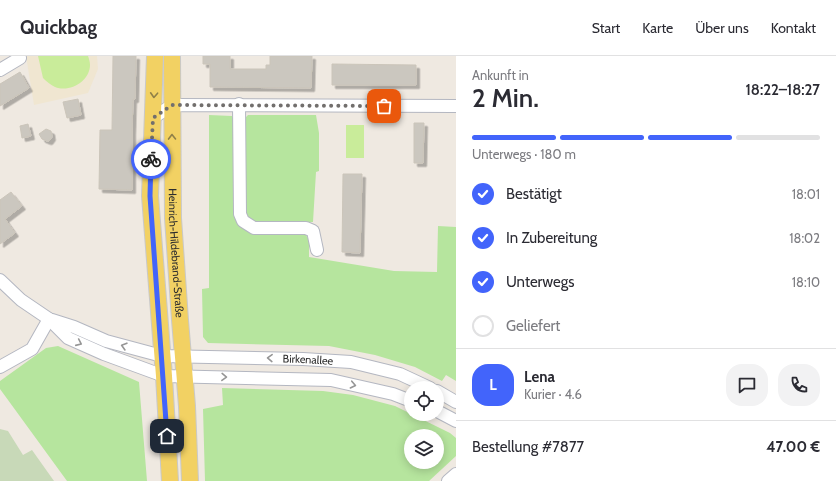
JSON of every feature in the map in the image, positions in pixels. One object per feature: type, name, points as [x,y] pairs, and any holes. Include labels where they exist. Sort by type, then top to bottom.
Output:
[{"type":"main road","name":"Heinrich-Hildebrand-Straße","points":[[155,56],[150,196],[164,376],[170,481]]},
{"type":"main road","name":"Heinrich-Hildebrand-Straße","points":[[172,56],[173,218],[185,376],[190,481]]},
{"type":"street","points":[[0,70],[20,58]]},
{"type":"street","points":[[153,118],[172,105],[239,104],[456,106]]},
{"type":"street","points":[[239,104],[240,214],[243,220],[254,228],[306,228],[313,231],[317,250]]},
{"type":"street","points":[[0,280],[21,300],[49,319],[68,338],[104,354],[164,376]]},
{"type":"street","points":[[0,367],[32,349],[49,319]]},
{"type":"street","name":"Birkenallee","points":[[49,319],[74,327],[106,341],[162,356],[183,355],[351,362],[400,374],[415,381]]},
{"type":"street","name":"Birkenallee","points":[[164,376],[330,380],[393,394],[404,398]]},
{"type":"street","points":[[444,396],[456,402]]},
{"type":"street","points":[[444,414],[456,421]]},
{"type":"street","points":[[448,481],[456,474]]},
{"type":"shaded area","points":[[26,56],[97,56],[98,69],[88,93],[34,105]]},
{"type":"green space","points":[[38,56],[88,56],[90,64],[89,71],[83,81],[73,87],[55,87],[43,78]]},
{"type":"green space","points":[[209,115],[232,116],[234,121],[240,224],[260,234],[306,235],[309,240],[309,257],[394,271],[437,272],[438,226],[456,227],[456,381],[446,375],[442,381],[415,367],[375,355],[329,346],[208,343],[203,337],[202,289],[209,288]]},
{"type":"green space","points":[[248,115],[316,115],[319,133],[319,171],[316,172],[313,222],[256,222],[248,219],[243,211],[245,118]]},
{"type":"green space","points":[[346,125],[364,125],[364,158],[346,158]]},
{"type":"green space","points":[[58,346],[139,382],[147,481],[67,481],[0,389],[0,381],[46,348]]},
{"type":"green space","points":[[222,388],[323,391],[353,395],[395,406],[404,410],[404,421],[426,421],[442,429],[404,429],[404,469],[442,469],[429,481],[205,481],[203,409],[223,405]]},
{"type":"green space","points":[[0,429],[8,431],[23,455],[32,450],[54,481],[0,481]]},
{"type":"green space","points":[[444,430],[456,438],[456,456],[444,467]]},
{"type":"building","points":[[113,56],[136,56],[135,99],[133,99],[132,131],[132,190],[99,189],[100,130],[112,130]]},
{"type":"building","points":[[203,56],[230,56],[230,69],[266,69],[266,65],[270,65],[270,56],[312,56],[311,88],[210,87],[210,64],[203,64]]},
{"type":"building","points":[[332,64],[416,65],[416,85],[332,85]]},
{"type":"building","points":[[20,72],[29,88],[0,106],[0,84]]},
{"type":"building","points":[[78,99],[81,115],[67,118],[63,102]]},
{"type":"building","points":[[414,123],[424,123],[423,163],[414,163]]},
{"type":"building","points":[[28,124],[31,136],[22,138],[20,126]]},
{"type":"building","points":[[46,129],[51,131],[52,137],[49,141],[42,139],[39,134]]},
{"type":"building","points":[[343,174],[362,174],[360,253],[342,252]]},
{"type":"building","points":[[11,192],[22,206],[5,219],[15,233],[0,244],[0,200]]},
{"type":"way so far","points":[[151,159],[153,118],[172,105],[239,104],[384,106]]},
{"type":"route","points":[[151,159],[150,196],[164,376],[167,436]]}]
